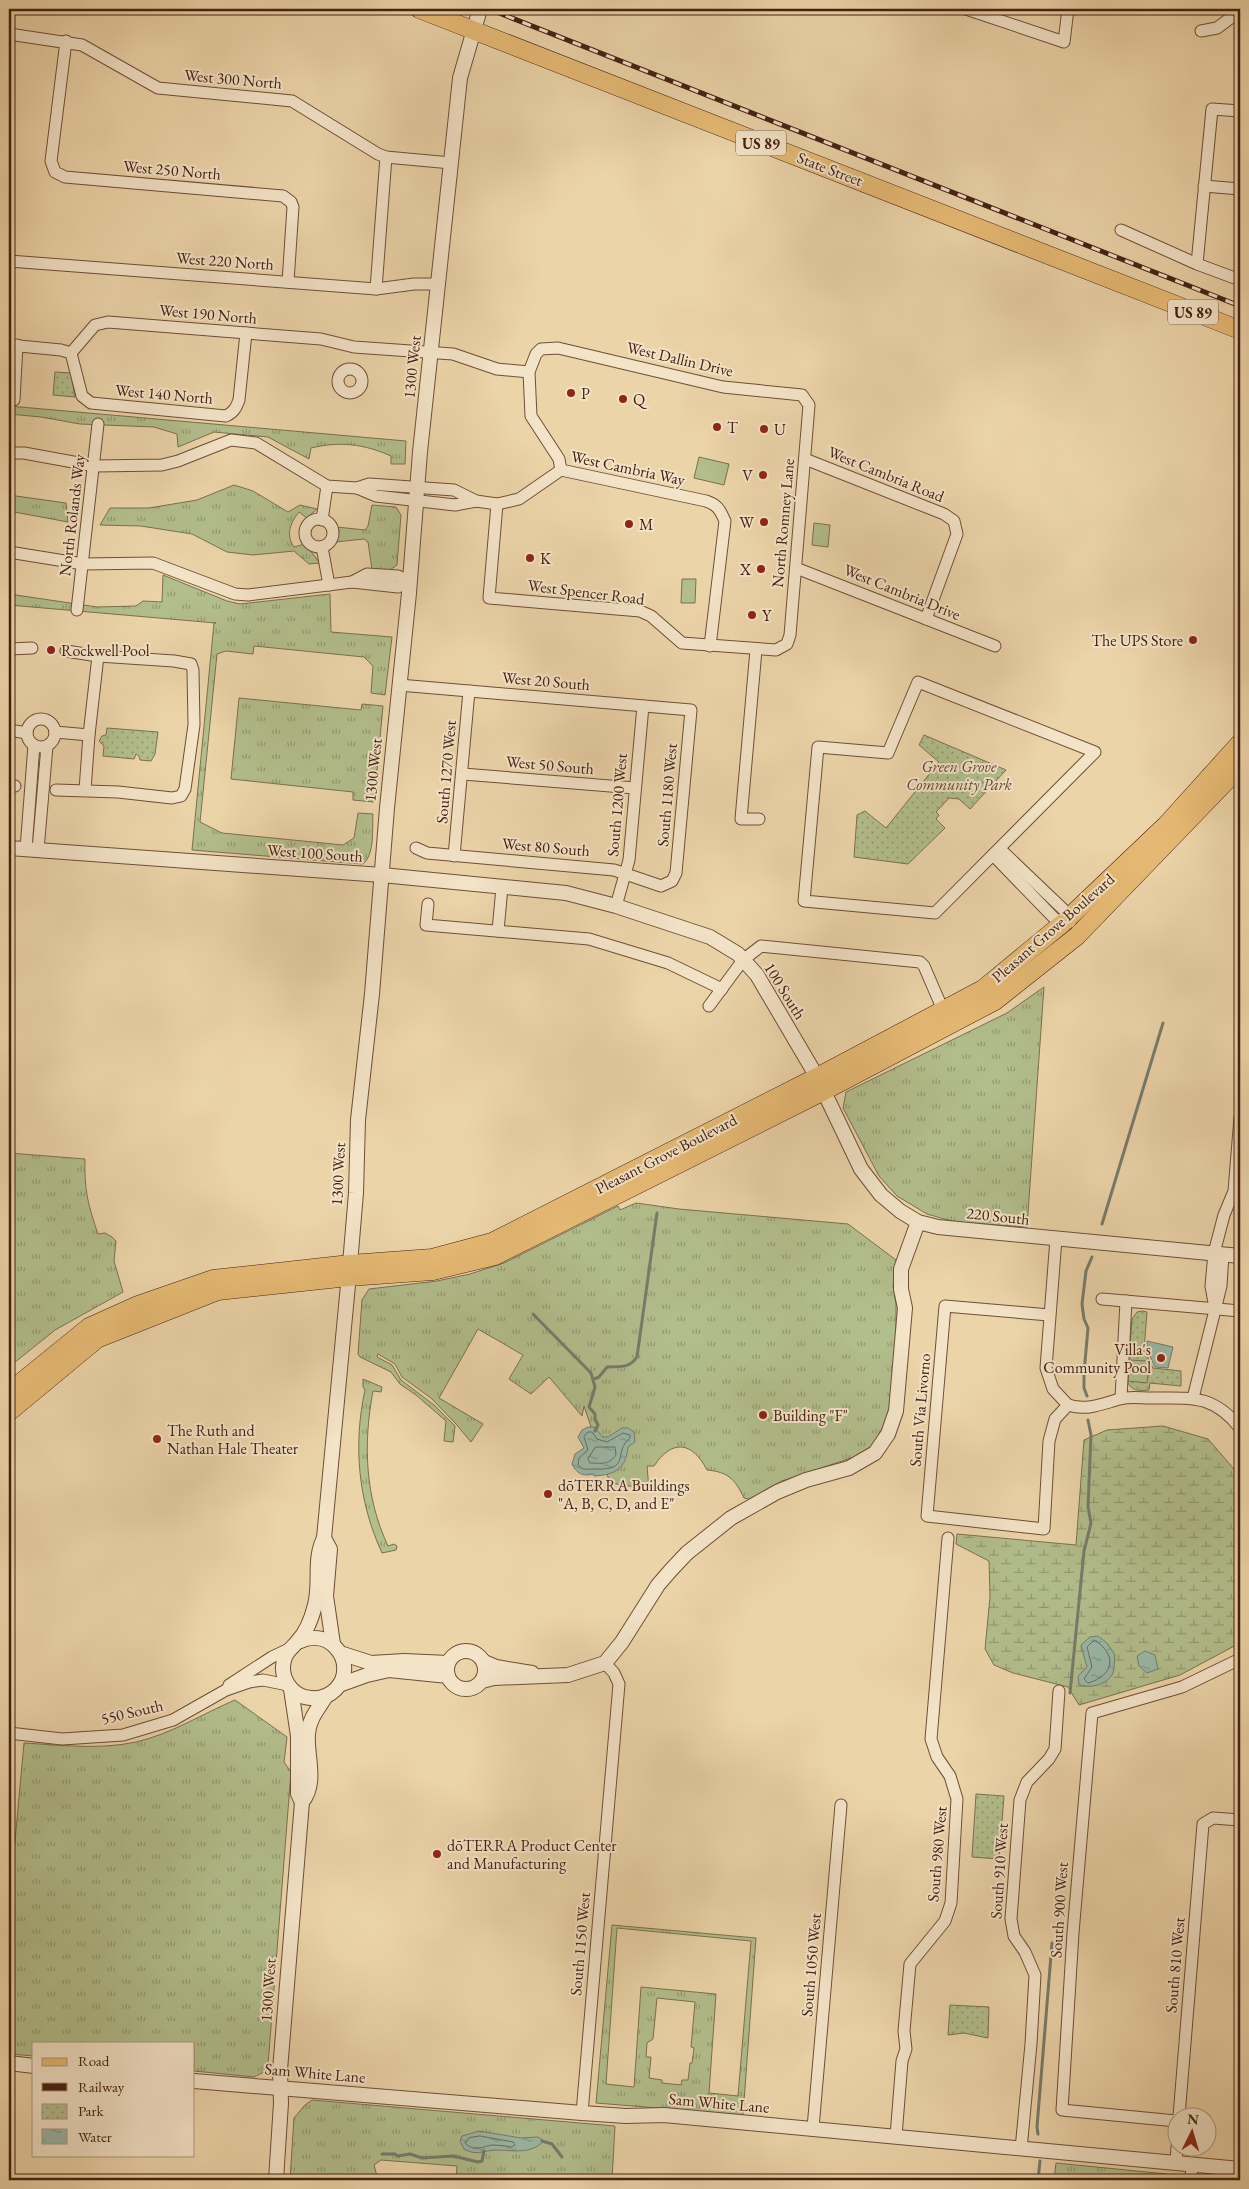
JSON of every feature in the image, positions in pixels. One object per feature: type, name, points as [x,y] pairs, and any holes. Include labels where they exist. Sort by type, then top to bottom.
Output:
[{"type":"main road","name":"State Street","points":[[419,9],[1240,330]]},
{"type":"main road","name":"Pleasant Grove Boulevard","points":[[820,1084],[943,1010],[983,989],[1067,919],[1166,825],[1240,743]]},
{"type":"main road","name":"Pleasant Grove Boulevard","points":[[9,1392],[89,1327],[138,1305],[213,1279],[350,1270],[433,1270],[494,1256],[820,1084],[995,1001],[1080,933],[1178,834],[1240,767]]},
{"type":"main road","name":"Pleasant Grove Boulevard","points":[[9,1412],[97,1339],[218,1291],[350,1270]]},
{"type":"street","name":"1300 West","points":[[324,1538],[350,1270],[356,1193],[358,1120],[410,581],[416,494],[460,78],[472,30],[480,9]]},
{"type":"street","points":[[966,9],[1064,42],[1068,9]]},
{"type":"street","points":[[1201,31],[1217,28],[1240,11]]},
{"type":"street","name":"West 300 North","points":[[9,34],[66,41],[82,45],[158,88],[292,101],[378,154],[386,157],[451,163]]},
{"type":"street","name":"West 250 North","points":[[66,41],[51,161],[55,172],[64,177],[279,195],[287,198],[293,207],[288,282]]},
{"type":"street","points":[[1197,264],[1212,109],[1240,111]]},
{"type":"street","points":[[376,289],[386,157]]},
{"type":"street","points":[[1204,186],[1240,189]]},
{"type":"street","points":[[1121,230],[1197,264],[1240,280]]},
{"type":"street","name":"West 220 North","points":[[9,261],[376,289],[414,284],[438,284]]},
{"type":"street","name":"West 190 North","points":[[72,353],[95,325],[108,322],[321,339],[354,347],[377,343],[397,349],[431,351]]},
{"type":"street","name":"West 140 North","points":[[72,353],[80,390],[86,400],[100,404],[226,416],[236,408],[240,392],[246,333]]},
{"type":"street","points":[[14,400],[13,345],[72,353]]},
{"type":"street","points":[[351,369],[354,347]]},
{"type":"street","name":"West Dallin Drive","points":[[529,372],[541,349],[558,348],[723,388],[802,394],[809,405]]},
{"type":"street","points":[[431,351],[462,356],[497,369],[529,372],[531,416],[559,459],[561,470]]},
{"type":"street","name":"North Romney Lane","points":[[787,644],[790,635],[809,405]]},
{"type":"street","name":"North Rolands Way","points":[[77,610],[95,466],[98,424]]},
{"type":"street","points":[[9,452],[95,466],[162,465],[178,461],[231,440],[256,442],[327,486],[322,520]]},
{"type":"street","name":"West Cambria Road","points":[[805,459],[944,514],[954,521],[958,534],[926,619]]},
{"type":"street","name":"West Cambria Way","points":[[327,486],[357,488],[376,496],[416,494],[455,505],[476,502],[497,504],[519,499],[561,470],[714,504],[720,509],[724,521],[710,646]]},
{"type":"street","name":"West Spencer Road","points":[[497,504],[490,598],[640,611],[651,616],[682,643],[756,650],[776,650],[787,644]]},
{"type":"street","points":[[322,520],[329,524],[333,532],[330,542],[322,547],[310,543],[306,536],[306,531],[311,522],[322,520]]},
{"type":"street","points":[[322,547],[329,585]]},
{"type":"street","points":[[9,552],[82,564],[153,563],[235,594],[248,595],[352,582],[398,587],[410,581]]},
{"type":"street","name":"West Cambria Drive","points":[[796,568],[995,646]]},
{"type":"street","points":[[9,649],[32,648]]},
{"type":"street","points":[[756,650],[741,819],[759,820]]},
{"type":"street","points":[[56,790],[118,792],[172,798],[181,796],[185,789],[194,725],[193,670],[191,664],[179,661],[66,652]]},
{"type":"street","points":[[85,790],[98,656]]},
{"type":"street","points":[[918,682],[1095,752],[996,852],[934,913],[804,901],[818,747],[888,753],[918,682]]},
{"type":"street","name":"West 20 South","points":[[399,685],[691,710]]},
{"type":"street","name":"South 1270 West","points":[[454,856],[463,774],[469,690]]},
{"type":"street","name":"South 1200 West","points":[[616,906],[626,874],[643,706]]},
{"type":"street","name":"South 1180 West","points":[[672,881],[676,873],[691,710]]},
{"type":"street","points":[[32,849],[47,746],[53,740],[55,732],[52,724],[43,719],[34,721],[28,728],[29,740],[34,745],[47,746]]},
{"type":"street","points":[[9,730],[27,733]]},
{"type":"street","points":[[55,732],[89,735]]},
{"type":"street","points":[[32,849],[34,745]]},
{"type":"street","name":"West 50 South","points":[[463,774],[635,788]]},
{"type":"street","name":"West 100 South","points":[[9,848],[382,875],[566,893],[616,906]]},
{"type":"street","name":"West 80 South","points":[[416,848],[427,853],[454,856],[614,870],[661,886],[672,881]]},
{"type":"street","points":[[996,852],[1056,920],[1067,919]]},
{"type":"street","points":[[996,852],[1052,898],[1065,911],[1067,919],[1080,933]]},
{"type":"street","points":[[498,931],[502,887]]},
{"type":"street","points":[[1042,906],[1052,898]]},
{"type":"street","points":[[428,904],[426,925],[590,939],[668,963],[722,989]]},
{"type":"street","name":"100 South","points":[[616,906],[710,937],[743,960],[757,975],[820,1084]]},
{"type":"street","points":[[709,1006],[743,960],[761,946],[920,962],[924,966],[943,1010]]},
{"type":"street","name":"220 South","points":[[820,1084],[861,1169],[881,1195],[900,1211],[918,1222],[938,1227],[1240,1256]]},
{"type":"street","points":[[1193,1398],[1221,1286],[1218,1254],[1224,1215],[1234,1191],[1239,1154],[1240,1117]]},
{"type":"street","points":[[482,1681],[486,1672],[481,1656],[469,1650],[457,1653],[448,1669],[453,1684],[462,1688],[472,1688],[482,1681],[494,1678],[568,1676],[605,1663],[622,1642],[658,1585],[671,1570],[687,1553],[731,1518],[777,1492],[806,1480],[858,1464],[879,1448],[892,1425],[896,1411],[905,1308],[901,1289],[901,1269],[918,1222]]},
{"type":"street","points":[[1056,1239],[1046,1368],[1053,1389],[1068,1404],[1079,1408],[1095,1407],[1121,1398],[1193,1398],[1213,1404],[1229,1414],[1240,1428]]},
{"type":"street","points":[[1102,1299],[1240,1311]]},
{"type":"street","points":[[1121,1398],[1126,1301]]},
{"type":"street","name":"South Via Livorno","points":[[1049,1315],[945,1306],[927,1516],[1044,1529],[1049,1440],[1055,1419],[1068,1404]]},
{"type":"street","points":[[324,1538],[319,1548],[315,1606],[308,1625],[285,1656],[283,1666],[284,1676],[289,1687],[299,1751],[298,1794],[302,1802],[306,1797],[310,1776],[308,1740],[310,1724],[312,1716],[326,1696],[339,1685],[389,1670],[448,1669]]},
{"type":"street","points":[[324,1538],[330,1549],[326,1596],[336,1648],[344,1672],[339,1685]]},
{"type":"street","name":"South 980 West","points":[[896,2136],[902,2061],[906,2048],[904,2032],[910,1964],[945,1921],[951,1903],[958,1799],[950,1776],[937,1757],[931,1739],[948,1538]]},
{"type":"street","points":[[226,1690],[230,1684],[272,1657],[294,1645],[316,1638],[371,1663],[404,1661],[448,1669]]},
{"type":"street","name":"South 900 West","points":[[1166,2120],[1062,2110],[1073,1933],[1092,1713],[1182,1687],[1240,1659]]},
{"type":"street","points":[[484,1662],[547,1676]]},
{"type":"street","name":"South 1150 West","points":[[582,2113],[619,1684],[614,1672],[605,1663]]},
{"type":"street","points":[[226,1690],[256,1680],[271,1681],[289,1687],[304,1697],[319,1698],[326,1696]]},
{"type":"street","name":"550 South","points":[[9,1733],[62,1739],[123,1735],[173,1720],[226,1690]]},
{"type":"street","name":"South 910 West","points":[[1021,2149],[1034,1975],[1025,1952],[1014,1936],[1010,1918],[1020,1800],[1027,1782],[1049,1759],[1055,1749],[1059,1691]]},
{"type":"street","name":"1300 West","points":[[276,2180],[281,2088],[280,2070],[302,1802]]},
{"type":"street","name":"South 1050 West","points":[[813,2128],[841,1805]]},
{"type":"street","name":"South 810 West","points":[[1180,2106],[1203,1824],[1209,1819],[1240,1820]]},
{"type":"street","points":[[9,2063],[32,2066]]},
{"type":"street","name":"Sam White Lane","points":[[195,2081],[582,2113],[626,2116],[664,2115],[1240,2169]]},
{"type":"street","points":[[1176,2156],[1176,2164]]},
{"type":"street","points":[[1191,2180],[1192,2165]]},
{"type":"green space","points":[[55,372],[71,373],[75,397],[53,395]]},
{"type":"green space","points":[[9,406],[406,441],[405,464],[391,464],[391,456],[361,446],[342,444],[311,448],[309,459],[268,437],[214,432],[178,447],[177,434],[154,427],[80,424],[9,414]]},
{"type":"green space","points":[[699,457],[729,464],[724,485],[694,478]]},
{"type":"green space","points":[[234,485],[253,491],[288,512],[300,505],[317,509],[307,518],[299,512],[290,528],[290,537],[294,547],[305,544],[320,563],[309,564],[294,551],[253,555],[227,552],[192,534],[141,526],[100,525],[110,508],[149,508],[197,500]]},
{"type":"green space","points":[[9,495],[66,503],[68,522],[9,511]]},
{"type":"green space","points":[[372,505],[396,507],[401,515],[397,565],[390,570],[372,569],[368,542],[364,539],[336,542],[337,527],[365,530],[368,526]]},
{"type":"green space","points":[[814,523],[830,525],[828,547],[812,545]]},
{"type":"green space","points":[[163,575],[227,601],[240,604],[330,594],[331,632],[392,637],[385,695],[371,693],[373,666],[364,657],[254,646],[253,654],[226,651],[217,654],[200,822],[222,833],[343,845],[354,838],[358,813],[373,814],[371,848],[367,860],[363,864],[192,850],[214,623],[216,623],[9,605],[9,594],[97,607],[136,606],[143,601],[162,602]]},
{"type":"green space","points":[[682,579],[696,579],[695,603],[681,603]]},
{"type":"green space","points":[[239,698],[361,710],[362,704],[383,706],[374,802],[353,800],[353,792],[231,779]]},
{"type":"green space","points":[[107,728],[158,732],[155,754],[151,761],[140,760],[136,754],[134,759],[103,756],[104,746],[99,741],[102,736],[106,735]]},
{"type":"green space","name":"Green Grove Community Park","points":[[924,735],[1006,770],[970,809],[959,799],[949,798],[936,812],[939,815],[936,819],[945,828],[908,864],[854,857],[857,815],[865,811],[886,828],[939,762],[919,745]]},
{"type":"green space","points":[[1044,987],[1027,1227],[955,1222],[927,1214],[897,1196],[879,1176],[843,1108],[846,1092],[1007,1013]]},
{"type":"green space","points":[[9,1153],[85,1159],[87,1197],[98,1234],[105,1233],[116,1241],[114,1261],[123,1292],[55,1330],[9,1367]]},
{"type":"green space","points":[[636,1203],[679,1209],[848,1224],[896,1260],[893,1286],[896,1304],[896,1353],[890,1414],[874,1444],[857,1456],[782,1481],[749,1499],[744,1498],[734,1481],[726,1475],[707,1470],[695,1453],[682,1447],[668,1451],[654,1466],[647,1466],[649,1489],[610,1483],[584,1406],[582,1416],[549,1377],[531,1394],[509,1379],[523,1355],[478,1329],[439,1398],[483,1424],[471,1442],[431,1398],[402,1377],[395,1364],[378,1354],[377,1357],[392,1365],[401,1380],[434,1405],[455,1426],[453,1442],[444,1441],[446,1421],[400,1384],[391,1372],[360,1357],[358,1354],[362,1300],[369,1289],[437,1281],[470,1274],[504,1263],[618,1206],[620,1210]]},
{"type":"green space","points":[[1137,1312],[1147,1312],[1144,1350],[1153,1368],[1181,1371],[1181,1386],[1150,1383],[1149,1390],[1136,1390],[1127,1381],[1132,1319]]},
{"type":"green space","points":[[1130,1360],[1146,1361],[1149,1365],[1147,1383],[1128,1381]]},
{"type":"green space","points":[[363,1379],[382,1387],[381,1392],[373,1391],[368,1431],[368,1470],[380,1527],[388,1546],[394,1544],[397,1546],[396,1550],[382,1553],[368,1513],[360,1473],[359,1431],[365,1390]]},
{"type":"green space","points":[[1163,1426],[1208,1439],[1240,1476],[1240,1643],[1180,1675],[1079,1705],[1068,1687],[1013,1673],[994,1665],[985,1649],[990,1597],[989,1561],[956,1544],[957,1534],[1076,1545],[1084,1440],[1107,1430]]},
{"type":"green space","points":[[235,1700],[287,1737],[284,1762],[291,1772],[268,2065],[264,2072],[254,2077],[195,2071],[195,2042],[32,2042],[32,2056],[9,2054],[9,1907],[24,1743],[108,1746],[136,1742],[174,1729]]},
{"type":"green space","points":[[976,1794],[1004,1796],[999,1859],[972,1857]]},
{"type":"green space","points":[[612,1925],[756,1938],[743,2115],[596,2103]],"holes":[[[617,1928],[751,1941],[738,2096],[709,2093],[716,1994],[641,1987],[634,2087],[606,2084]],[[657,1998],[695,2002],[691,2047],[694,2048],[692,2063],[690,2063],[688,2080],[682,2080],[681,2085],[662,2083],[662,2080],[649,2078],[651,2057],[646,2057],[647,2043],[653,2039]]]},
{"type":"green space","points":[[950,2005],[989,2007],[988,2038],[964,2033],[948,2035]]},
{"type":"green space","points":[[312,2100],[615,2126],[612,2180],[456,2180],[457,2166],[381,2160],[374,2165],[378,2180],[290,2180],[294,2118]]},
{"type":"green space","points":[[1056,2163],[1167,2174],[1166,2180],[1054,2180]]},
{"type":"water","name":"Villa's Community Pool","points":[[1147,1341],[1173,1347],[1168,1368],[1155,1367],[1147,1350]]},
{"type":"water","points":[[594,1427],[603,1437],[608,1437],[622,1428],[628,1428],[634,1432],[635,1442],[628,1447],[622,1466],[608,1474],[594,1476],[593,1474],[586,1475],[578,1472],[572,1464],[575,1454],[584,1448],[578,1437],[582,1430]]},
{"type":"water","points":[[1098,1636],[1107,1643],[1115,1655],[1113,1673],[1109,1679],[1101,1684],[1092,1686],[1079,1685],[1078,1676],[1087,1667],[1081,1645],[1090,1637]]},
{"type":"water","points":[[1145,1651],[1155,1655],[1158,1669],[1147,1673],[1139,1666],[1137,1656]]},
{"type":"water","points":[[479,2131],[521,2138],[538,2137],[544,2141],[533,2148],[521,2151],[495,2150],[476,2153],[464,2149],[460,2141],[462,2136]]},
{"type":"waterway","points":[[1102,1224],[1163,1023]]},
{"type":"waterway","points":[[594,1379],[599,1377],[607,1367],[627,1365],[637,1357],[657,1213]]},
{"type":"waterway","points":[[1087,1396],[1084,1388],[1084,1373],[1088,1328],[1084,1319],[1082,1304],[1086,1271],[1092,1257]]},
{"type":"waterway","points":[[533,1314],[591,1373],[595,1387],[589,1407],[595,1414],[598,1425],[595,1431]]},
{"type":"waterway","points":[[1070,1693],[1084,1551],[1091,1523],[1088,1507],[1091,1435],[1088,1420]]},
{"type":"waterway","points":[[1038,2134],[1037,2127],[1052,1943]]},
{"type":"waterway","points":[[542,2141],[552,2144],[562,2157]]},
{"type":"waterway","points":[[382,2154],[395,2154],[398,2156],[410,2154],[422,2158],[453,2156],[478,2162],[482,2161],[484,2151]]},
{"type":"waterway","points":[[1038,2180],[1040,2161]]},
{"type":"railway","points":[[489,9],[1240,306]]},
{"type":"place","name":"P","points":[[571,393]]},
{"type":"place","name":"Q","points":[[623,399]]},
{"type":"place","name":"T","points":[[717,427]]},
{"type":"place","name":"U","points":[[764,429]]},
{"type":"place","name":"V","points":[[763,475]]},
{"type":"place","name":"W","points":[[764,522]]},
{"type":"place","name":"M","points":[[629,524]]},
{"type":"place","name":"K","points":[[530,558]]},
{"type":"place","name":"X","points":[[761,569]]},
{"type":"place","name":"Y","points":[[752,615]]},
{"type":"place","name":"The UPS Store","points":[[1193,640]]},
{"type":"place","name":"Rockwell Pool","points":[[51,650]]},
{"type":"place","name":"Villa's Community Pool","points":[[1161,1358]]},
{"type":"place","name":"Building \"F\"","points":[[763,1415]]},
{"type":"place","name":"The Ruth and Nathan Hale Theater","points":[[157,1439]]},
{"type":"place","name":"dōTERRA Buildings \"A, B, C, D, and E\"","points":[[548,1494]]},
{"type":"place","name":"dōTERRA Product Center and Manufacturing","points":[[437,1854]]}]
